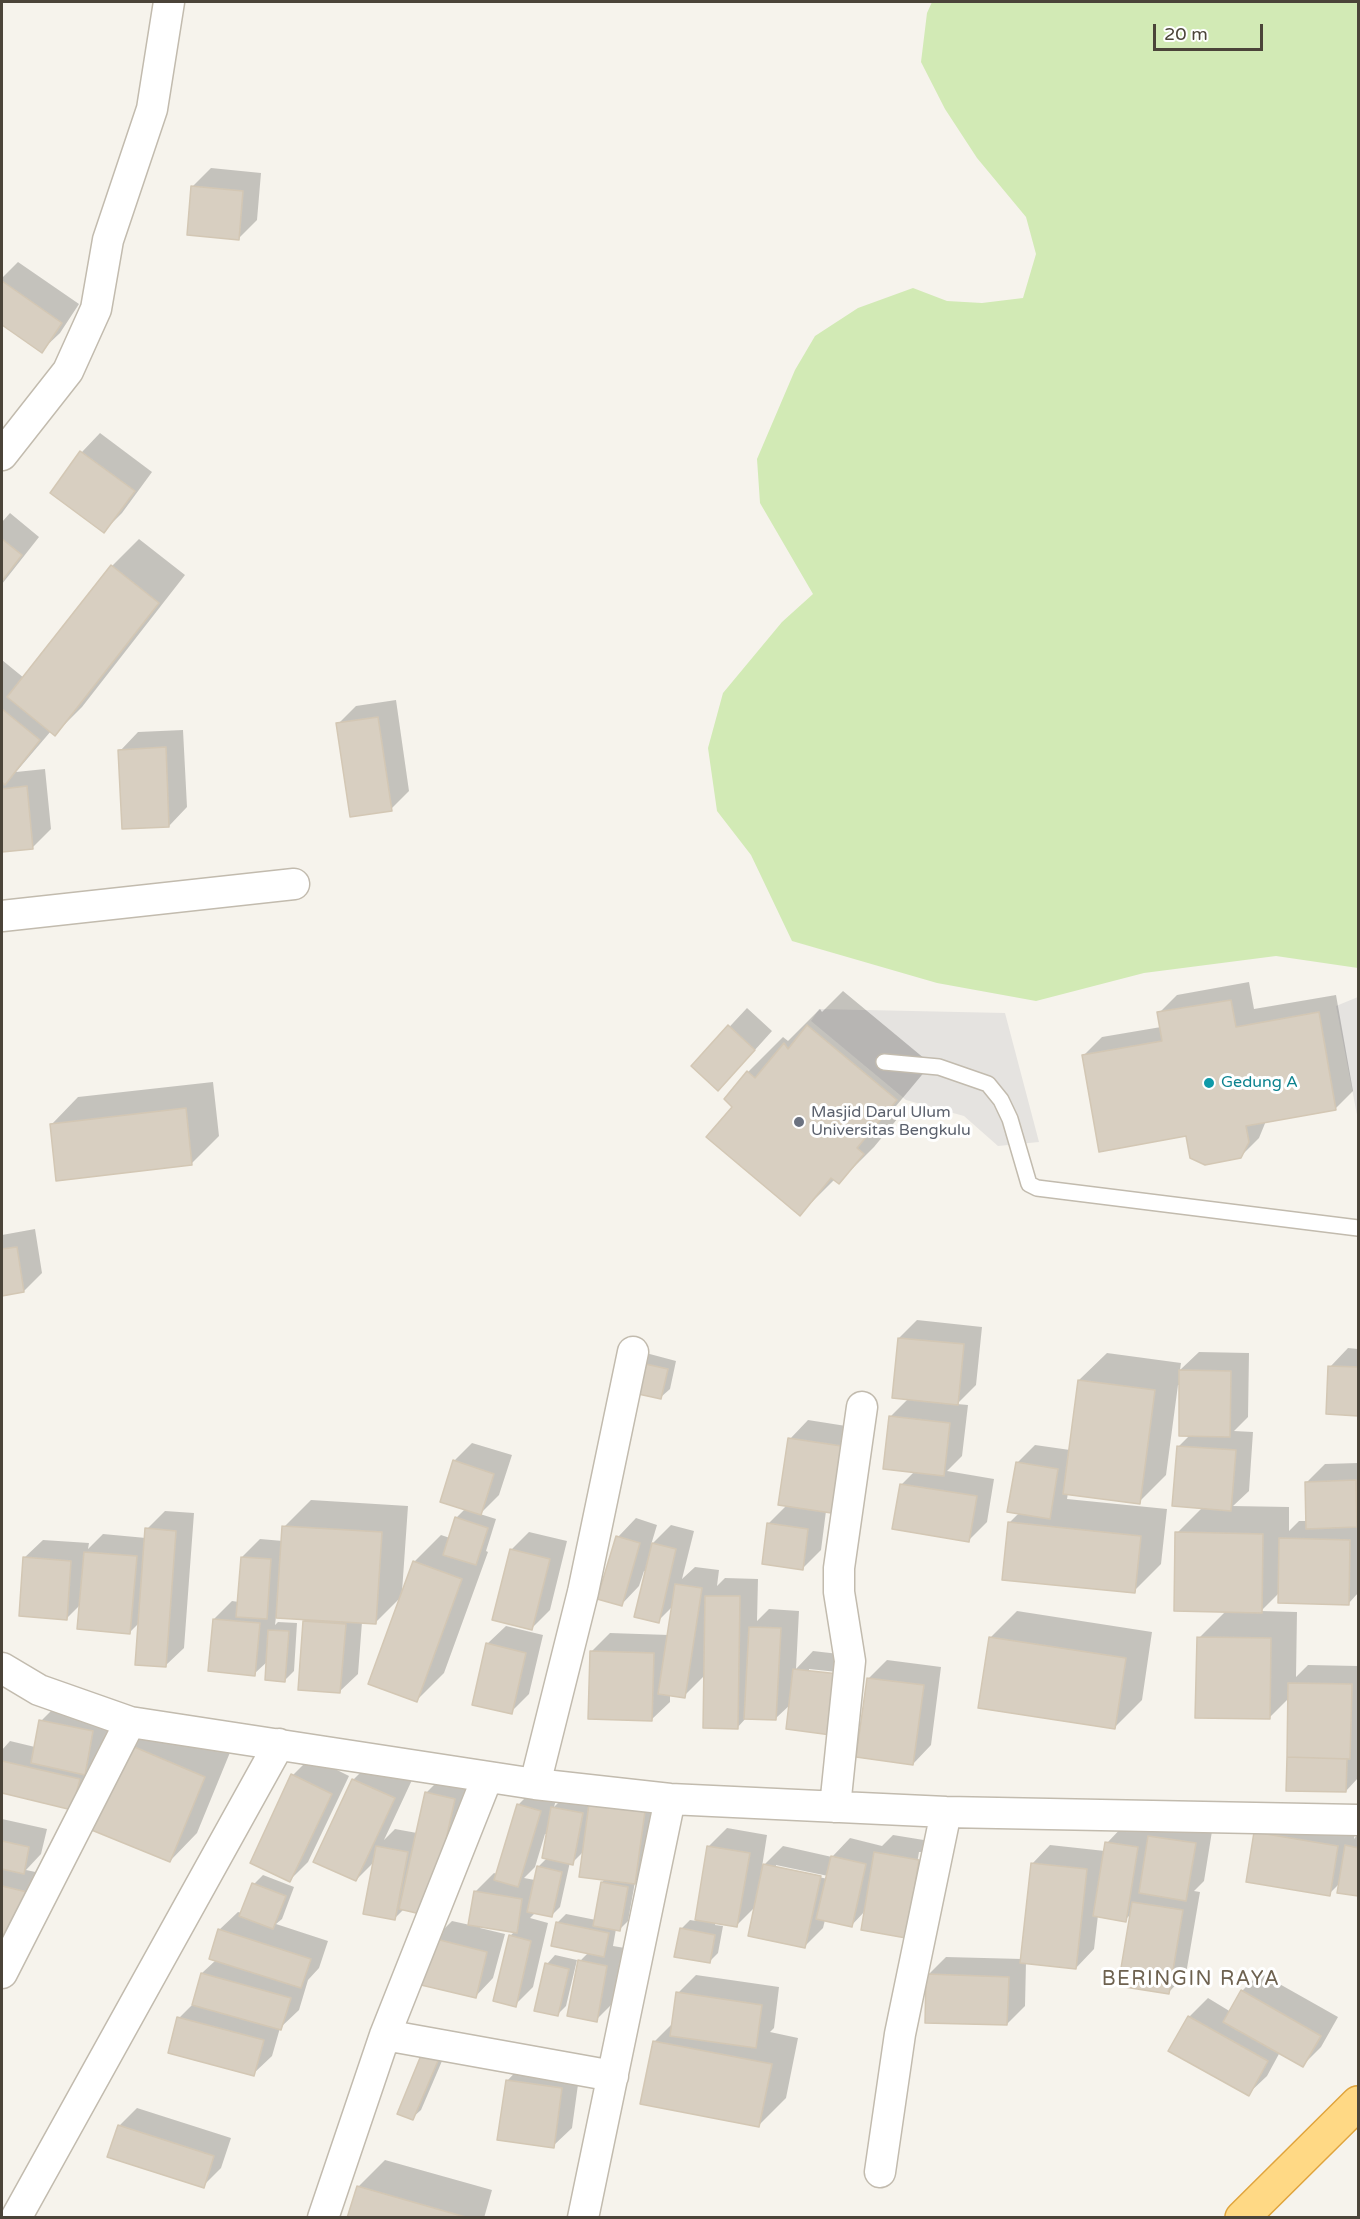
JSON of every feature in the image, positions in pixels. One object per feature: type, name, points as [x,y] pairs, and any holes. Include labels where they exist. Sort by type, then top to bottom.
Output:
[{"type":"highway","points":[[1242,2217],[1359,2103]]},
{"type":"street","points":[[2,455],[68,371],[96,309],[108,240],[152,110],[170,2]]},
{"type":"street","points":[[2,916],[294,884]]},
{"type":"street","points":[[535,1784],[583,1592],[633,1352]]},
{"type":"street","points":[[836,1807],[850,1661],[838,1592],[839,1568],[862,1407]]},
{"type":"street","points":[[2,1668],[39,1690],[130,1722],[535,1784],[670,1799],[946,1812],[1359,1820]]},
{"type":"street","points":[[2,1973],[130,1722]]},
{"type":"street","points":[[16,2217],[279,1744]]},
{"type":"street","points":[[323,2217],[385,2035],[487,1778]]},
{"type":"street","points":[[583,2217],[670,1799]]},
{"type":"street","points":[[880,2172],[900,2034],[946,1812]]},
{"type":"street","points":[[385,2035],[613,2076]]},
{"type":"lane","points":[[884,1062],[939,1067],[988,1084],[1001,1100],[1010,1119],[1029,1184],[1037,1188],[1359,1228]]},
{"type":"green space","points":[[932,2],[1358,2],[1358,968],[1276,956],[1144,973],[1036,1001],[937,983],[792,941],[751,855],[717,811],[708,748],[723,693],[782,622],[813,594],[760,503],[757,459],[795,370],[815,336],[858,308],[913,288],[947,301],[982,303],[1023,298],[1036,254],[1026,217],[977,158],[945,109],[921,62],[927,13]]},
{"type":"shaded area","points":[[1358,997],[1358,1120],[1336,1006]]},
{"type":"shaded area","points":[[819,1009],[1005,1013],[1039,1142],[998,1146],[964,1116],[906,1100],[811,1021]]},
{"type":"building","points":[[191,186],[243,191],[239,240],[187,235]]},
{"type":"building","points":[[2,281],[62,323],[42,353],[2,325]]},
{"type":"building","points":[[80,451],[135,491],[104,533],[50,493]]},
{"type":"building","points":[[2,539],[22,555],[2,581]]},
{"type":"building","points":[[111,565],[159,603],[55,736],[7,697]]},
{"type":"building","points":[[2,709],[40,740],[5,785],[2,782]]},
{"type":"building","points":[[378,717],[392,811],[350,817],[336,723]]},
{"type":"building","points":[[166,747],[169,827],[122,829],[118,750]]},
{"type":"building","points":[[27,786],[33,849],[2,852],[2,789]]},
{"type":"building","name":"Gedung A","points":[[1231,1000],[1236,1027],[1319,1012],[1336,1110],[1246,1126],[1249,1142],[1241,1158],[1205,1165],[1190,1158],[1186,1136],[1099,1152],[1082,1055],[1162,1041],[1157,1012]]},
{"type":"building","points":[[728,1025],[755,1050],[718,1091],[691,1066]]},
{"type":"building","name":"Masjid Darul Ulum Universitas Bengkulu","points":[[807,1025],[897,1100],[857,1148],[864,1154],[839,1184],[831,1178],[800,1216],[706,1137],[732,1107],[724,1099],[747,1071],[755,1078],[784,1043],[788,1049]]},
{"type":"building","points":[[186,1108],[192,1165],[56,1181],[50,1124]]},
{"type":"building","points":[[17,1247],[24,1292],[2,1296],[2,1249]]},
{"type":"building","points":[[898,1338],[964,1344],[958,1405],[892,1398]]},
{"type":"building","points":[[636,1362],[668,1369],[661,1399],[629,1392]]},
{"type":"building","points":[[1328,1366],[1358,1367],[1358,1416],[1326,1414]]},
{"type":"building","points":[[1179,1370],[1231,1371],[1230,1437],[1179,1436]]},
{"type":"building","points":[[1078,1380],[1155,1390],[1140,1504],[1063,1494]]},
{"type":"building","points":[[889,1416],[950,1423],[944,1476],[883,1469]]},
{"type":"building","points":[[788,1438],[848,1447],[838,1514],[778,1505]]},
{"type":"building","points":[[1177,1446],[1236,1450],[1231,1511],[1172,1506]]},
{"type":"building","points":[[453,1460],[494,1474],[481,1515],[440,1502]]},
{"type":"building","points":[[1016,1462],[1058,1469],[1050,1519],[1007,1512]]},
{"type":"building","points":[[1356,1480],[1357,1527],[1306,1529],[1305,1482]]},
{"type":"building","points":[[900,1484],[977,1496],[969,1542],[892,1529]]},
{"type":"building","points":[[455,1517],[488,1528],[476,1565],[443,1555]]},
{"type":"building","points":[[1008,1522],[1141,1536],[1135,1593],[1002,1580]]},
{"type":"building","points":[[767,1523],[808,1529],[803,1570],[762,1564]]},
{"type":"building","points":[[282,1526],[382,1532],[376,1624],[276,1618]]},
{"type":"building","points":[[145,1528],[176,1531],[166,1667],[135,1665]]},
{"type":"building","points":[[1175,1532],[1263,1534],[1262,1613],[1174,1611]]},
{"type":"building","points":[[616,1536],[640,1543],[622,1606],[597,1599]]},
{"type":"building","points":[[1279,1538],[1350,1540],[1349,1605],[1278,1603]]},
{"type":"building","points":[[652,1543],[676,1549],[659,1623],[634,1617]]},
{"type":"building","points":[[510,1549],[550,1559],[532,1630],[492,1620]]},
{"type":"building","points":[[84,1552],[137,1556],[130,1634],[77,1629]]},
{"type":"building","points":[[23,1557],[71,1561],[67,1620],[19,1616]]},
{"type":"building","points":[[241,1557],[271,1559],[267,1619],[236,1617]]},
{"type":"building","points":[[413,1561],[462,1579],[417,1702],[368,1684]]},
{"type":"building","points":[[675,1584],[702,1588],[685,1698],[658,1694]]},
{"type":"building","points":[[705,1596],[740,1596],[738,1729],[703,1728]]},
{"type":"building","points":[[213,1619],[260,1623],[255,1676],[208,1671]]},
{"type":"building","points":[[303,1621],[346,1624],[340,1693],[298,1690]]},
{"type":"building","points":[[749,1627],[781,1628],[776,1720],[744,1719]]},
{"type":"building","points":[[268,1630],[289,1631],[285,1682],[265,1680]]},
{"type":"building","points":[[989,1637],[1126,1658],[1115,1729],[978,1708]]},
{"type":"building","points":[[1197,1637],[1271,1638],[1270,1719],[1195,1718]]},
{"type":"building","points":[[486,1643],[526,1653],[512,1714],[472,1705]]},
{"type":"building","points":[[590,1651],[654,1653],[652,1721],[588,1719]]},
{"type":"building","points":[[793,1669],[839,1674],[831,1735],[786,1729]]},
{"type":"building","points":[[867,1678],[924,1685],[913,1765],[856,1757]]},
{"type":"building","points":[[1288,1683],[1352,1684],[1350,1759],[1287,1757]]},
{"type":"building","points":[[39,1720],[93,1731],[85,1775],[31,1763]]},
{"type":"building","points":[[125,1743],[205,1777],[170,1862],[89,1829]]},
{"type":"building","points":[[1287,1757],[1347,1759],[1346,1792],[1286,1791]]},
{"type":"building","points":[[2,1761],[80,1779],[72,1810],[2,1793]]},
{"type":"building","points":[[291,1774],[332,1794],[290,1882],[250,1863]]},
{"type":"building","points":[[352,1779],[395,1798],[356,1881],[313,1862]]},
{"type":"building","points":[[425,1792],[455,1799],[429,1916],[399,1909]]},
{"type":"building","points":[[517,1804],[541,1811],[518,1887],[494,1880]]},
{"type":"building","points":[[589,1804],[645,1811],[635,1884],[579,1877]]},
{"type":"building","points":[[551,1807],[583,1813],[573,1865],[542,1858]]},
{"type":"building","points":[[1254,1832],[1338,1846],[1330,1896],[1246,1882]]},
{"type":"building","points":[[1148,1836],[1196,1843],[1186,1901],[1139,1893]]},
{"type":"building","points":[[2,1841],[29,1847],[24,1874],[2,1869]]},
{"type":"building","points":[[1105,1842],[1138,1847],[1126,1922],[1093,1916]]},
{"type":"building","points":[[1345,1845],[1358,1848],[1358,1896],[1337,1893]]},
{"type":"building","points":[[376,1846],[408,1852],[395,1920],[363,1914]]},
{"type":"building","points":[[707,1846],[750,1853],[737,1927],[695,1920]]},
{"type":"building","points":[[874,1852],[919,1860],[906,1938],[861,1930]]},
{"type":"building","points":[[831,1856],[866,1864],[852,1927],[816,1919]]},
{"type":"building","points":[[1031,1863],[1087,1869],[1076,1969],[1020,1963]]},
{"type":"building","points":[[763,1864],[821,1876],[805,1948],[748,1936]]},
{"type":"building","points":[[537,1866],[562,1872],[552,1917],[527,1912]]},
{"type":"building","points":[[601,1882],[628,1887],[620,1931],[593,1926]]},
{"type":"building","points":[[252,1883],[286,1896],[273,1929],[239,1916]]},
{"type":"building","points":[[2,1886],[27,1892],[14,1944],[2,1941]]},
{"type":"building","points":[[474,1891],[522,1899],[517,1933],[468,1925]]},
{"type":"building","points":[[1132,1902],[1183,1910],[1169,1994],[1118,1986]]},
{"type":"building","points":[[556,1922],[609,1933],[604,1957],[551,1946]]},
{"type":"building","points":[[680,1928],[715,1935],[710,1963],[674,1957]]},
{"type":"building","points":[[218,1929],[311,1959],[301,1988],[209,1959]]},
{"type":"building","points":[[509,1935],[531,1941],[516,2007],[493,2001]]},
{"type":"building","points":[[432,1938],[487,1952],[476,1998],[421,1985]]},
{"type":"building","points":[[578,1960],[607,1966],[597,2022],[567,2016]]},
{"type":"building","points":[[545,1963],[569,1969],[558,2016],[534,2011]]},
{"type":"building","points":[[201,1973],[291,1998],[281,2030],[192,2005]]},
{"type":"building","points":[[926,1974],[1009,1977],[1007,2025],[925,2023]]},
{"type":"building","points":[[1241,1990],[1321,2036],[1303,2067],[1223,2022]]},
{"type":"building","points":[[676,1992],[762,2005],[756,2048],[670,2036]]},
{"type":"building","points":[[1188,2016],[1268,2061],[1249,2096],[1168,2051]]},
{"type":"building","points":[[177,2017],[264,2040],[254,2076],[168,2053]]},
{"type":"building","points":[[653,2041],[772,2064],[759,2127],[640,2104]]},
{"type":"building","points":[[424,2048],[440,2056],[413,2120],[397,2114]]},
{"type":"building","points":[[506,2080],[562,2088],[554,2148],[497,2140]]},
{"type":"building","points":[[118,2125],[214,2156],[204,2188],[107,2157]]},
{"type":"building","points":[[357,2186],[465,2217],[347,2218]]},
{"type":"place","name":"Gedung A","points":[[1209,1083]]},
{"type":"place","name":"Masjid Darul Ulum Universitas Bengkulu","points":[[799,1122]]},
{"type":"district","name":"BERINGIN RAYA","points":[[1191,1980]]}]
